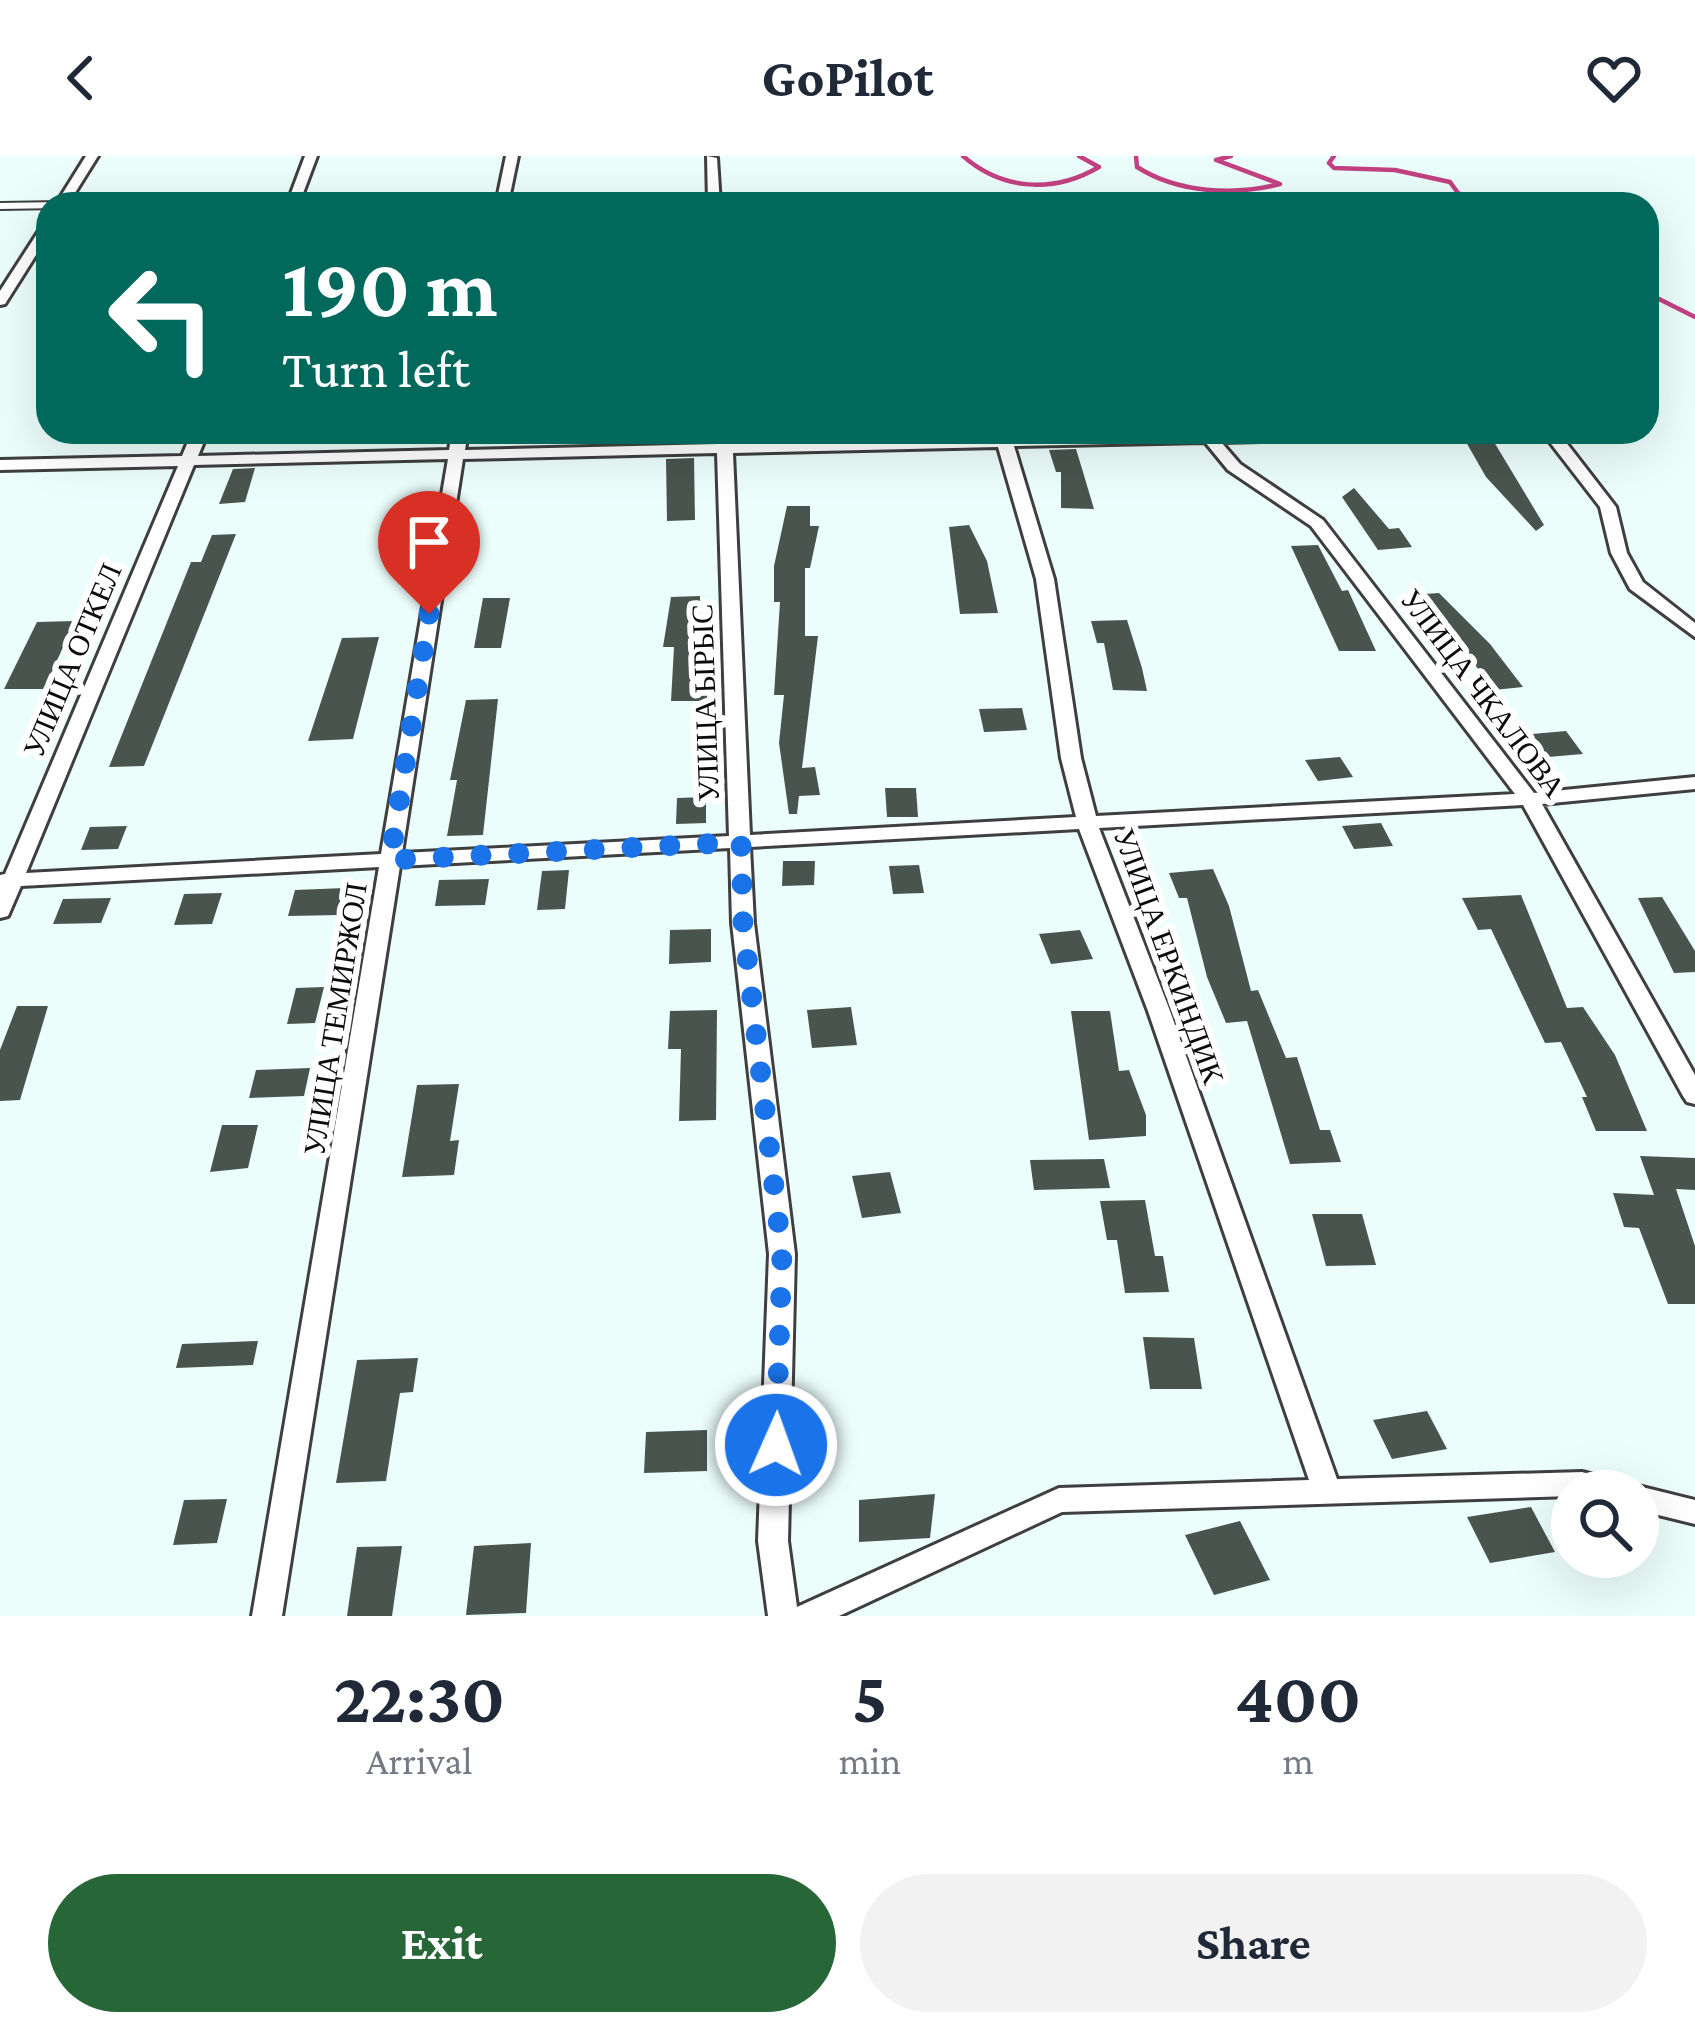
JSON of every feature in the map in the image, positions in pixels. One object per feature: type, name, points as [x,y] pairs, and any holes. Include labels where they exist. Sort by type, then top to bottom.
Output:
[{"type":"street","points":[[69,192],[92,156]]},
{"type":"street","points":[[297,192],[311,156]]},
{"type":"street","points":[[504,192],[512,156]]},
{"type":"street","points":[[711,158],[713,192]]},
{"type":"street","points":[[0,302],[36,245]]},
{"type":"street","name":"УЛИЦА ОТКЕЛ","points":[[0,911],[6,881],[195,444]]},
{"type":"street","name":"УЛИЦА ТЕМИРЖОЛ","points":[[268,1616],[458,444]]},
{"type":"street","points":[[0,465],[456,457],[674,444]]},
{"type":"street","name":"УЛИЦА ЫРЫС","points":[[724,444],[743,923],[782,1254],[773,1541],[783,1616]]},
{"type":"street","name":"УЛИЦА ЕРКИНДИК","points":[[1007,444],[1045,579],[1071,758],[1088,825],[1326,1490]]},
{"type":"street","name":"УЛИЦА ЧКАЛОВА","points":[[1214,444],[1234,467],[1318,523],[1529,800],[1695,1095]]},
{"type":"street","points":[[1559,444],[1608,507],[1619,553],[1636,585],[1695,632]]},
{"type":"street","points":[[6,881],[1529,800],[1695,783]]},
{"type":"street","points":[[808,1616],[1058,1500],[1551,1485]]},
{"type":"street","points":[[1659,1503],[1695,1512]]},
{"type":"lane","points":[[0,206],[36,204]]},
{"type":"building","points":[[1467,444],[1495,444],[1544,525],[1536,531],[1486,477]]},
{"type":"building","points":[[1076,449],[1094,509],[1061,508],[1061,472],[1056,472],[1049,450]]},
{"type":"building","points":[[694,458],[695,520],[667,521],[666,459]]},
{"type":"building","points":[[255,468],[245,502],[219,504],[233,469]]},
{"type":"building","points":[[1354,488],[1389,529],[1399,528],[1412,547],[1378,550],[1342,497]]},
{"type":"building","points":[[787,506],[810,506],[810,526],[819,526],[810,568],[805,568],[805,636],[818,636],[802,768],[815,767],[820,795],[799,796],[797,814],[789,814],[779,743],[784,695],[774,695],[780,602],[774,602],[774,566]]},
{"type":"building","points":[[969,525],[987,561],[998,613],[960,614],[949,527]]},
{"type":"building","points":[[236,534],[144,766],[109,767],[191,562],[201,562],[212,535]]},
{"type":"building","points":[[1318,545],[1342,591],[1348,590],[1376,651],[1339,651],[1291,546]]},
{"type":"building","points":[[1439,593],[1490,644],[1523,687],[1494,690],[1456,640],[1411,595]]},
{"type":"building","points":[[700,596],[699,674],[708,674],[707,701],[671,701],[674,647],[663,647],[671,597]]},
{"type":"building","points":[[483,598],[510,598],[501,648],[474,648]]},
{"type":"building","points":[[1127,620],[1147,691],[1113,690],[1104,643],[1097,643],[1091,621]]},
{"type":"building","points":[[75,621],[44,689],[4,689],[37,622]]},
{"type":"building","points":[[379,637],[353,739],[308,741],[342,638]]},
{"type":"building","points":[[498,699],[483,835],[447,836],[457,780],[450,780],[466,700]]},
{"type":"building","points":[[1022,708],[1027,730],[984,732],[979,709]]},
{"type":"building","points":[[1566,731],[1583,754],[1548,757],[1532,734]]},
{"type":"building","points":[[1340,757],[1353,777],[1318,781],[1305,760]]},
{"type":"building","points":[[885,788],[916,788],[918,817],[887,817]]},
{"type":"building","points":[[706,797],[706,823],[676,824],[677,798]]},
{"type":"building","points":[[1381,823],[1393,846],[1354,849],[1342,826]]},
{"type":"building","points":[[127,826],[118,849],[81,850],[90,827]]},
{"type":"building","points":[[783,861],[815,861],[814,885],[782,886]]},
{"type":"building","points":[[919,865],[924,893],[893,894],[889,866]]},
{"type":"building","points":[[1213,869],[1229,906],[1251,991],[1258,990],[1286,1058],[1297,1057],[1320,1130],[1330,1130],[1341,1162],[1290,1164],[1247,1021],[1226,1023],[1207,977],[1187,898],[1179,898],[1169,873]]},
{"type":"building","points":[[569,870],[565,909],[537,910],[542,871]]},
{"type":"building","points":[[489,879],[485,905],[435,906],[439,880]]},
{"type":"building","points":[[345,888],[339,915],[288,916],[295,890]]},
{"type":"building","points":[[222,893],[212,924],[174,925],[184,894]]},
{"type":"building","points":[[1521,895],[1567,1008],[1583,1007],[1615,1055],[1647,1131],[1596,1131],[1582,1097],[1587,1097],[1561,1042],[1545,1043],[1491,929],[1478,930],[1462,898]]},
{"type":"building","points":[[1662,897],[1695,951],[1695,972],[1674,973],[1638,898]]},
{"type":"building","points":[[111,898],[101,923],[53,924],[63,899]]},
{"type":"building","points":[[711,929],[711,962],[669,964],[670,930]]},
{"type":"building","points":[[1080,930],[1093,959],[1051,964],[1039,934]]},
{"type":"building","points":[[324,987],[315,1023],[287,1024],[296,988]]},
{"type":"building","points":[[17,1006],[48,1006],[20,1100],[0,1101],[0,1050]]},
{"type":"building","points":[[851,1007],[857,1045],[812,1048],[807,1010]]},
{"type":"building","points":[[717,1010],[716,1120],[679,1121],[681,1049],[668,1049],[670,1011]]},
{"type":"building","points":[[1071,1011],[1110,1011],[1119,1071],[1129,1070],[1146,1115],[1146,1136],[1089,1140]]},
{"type":"building","points":[[310,1068],[304,1096],[249,1098],[256,1070]]},
{"type":"building","points":[[459,1084],[450,1141],[459,1140],[454,1175],[402,1177],[417,1085]]},
{"type":"building","points":[[222,1125],[258,1125],[248,1168],[210,1172]]},
{"type":"building","points":[[1640,1156],[1695,1158],[1695,1190],[1676,1189],[1695,1246],[1695,1304],[1668,1304],[1639,1228],[1624,1227],[1613,1193],[1654,1195]]},
{"type":"building","points":[[1104,1159],[1110,1188],[1034,1190],[1030,1160]]},
{"type":"building","points":[[890,1172],[901,1213],[862,1218],[852,1176]]},
{"type":"building","points":[[1145,1200],[1155,1256],[1163,1256],[1169,1292],[1125,1293],[1117,1240],[1107,1240],[1100,1201]]},
{"type":"building","points":[[1312,1214],[1362,1214],[1376,1265],[1326,1266]]},
{"type":"building","points":[[1143,1337],[1194,1338],[1202,1389],[1150,1389]]},
{"type":"building","points":[[258,1341],[253,1365],[176,1368],[182,1344]]},
{"type":"building","points":[[418,1358],[413,1392],[400,1393],[386,1481],[336,1483],[357,1360]]},
{"type":"building","points":[[1427,1411],[1447,1449],[1392,1459],[1373,1420]]},
{"type":"building","points":[[707,1430],[707,1471],[644,1473],[646,1432]]},
{"type":"building","points":[[935,1494],[930,1538],[859,1542],[859,1500]]},
{"type":"building","points":[[227,1499],[217,1543],[173,1545],[184,1500]]},
{"type":"building","points":[[1531,1507],[1551,1553],[1490,1563],[1467,1517]]},
{"type":"building","points":[[1240,1521],[1270,1580],[1214,1595],[1185,1535]]},
{"type":"building","points":[[531,1543],[526,1613],[466,1615],[474,1546]]},
{"type":"building","points":[[402,1546],[392,1616],[347,1616],[357,1547]]},
{"type":"waterway","points":[[963,156],[994,176],[1028,184],[1064,181],[1099,167],[1079,156]]},
{"type":"waterway","points":[[1136,156],[1137,167],[1188,187],[1225,191],[1280,184],[1216,160],[1231,156]]},
{"type":"waterway","points":[[1334,156],[1329,163],[1334,168],[1395,170],[1450,182],[1457,192]]},
{"type":"waterway","points":[[1659,299],[1695,317]]},
{"type":"route","points":[[429,614],[390,860],[741,842],[743,923],[782,1254],[776,1445]]}]
